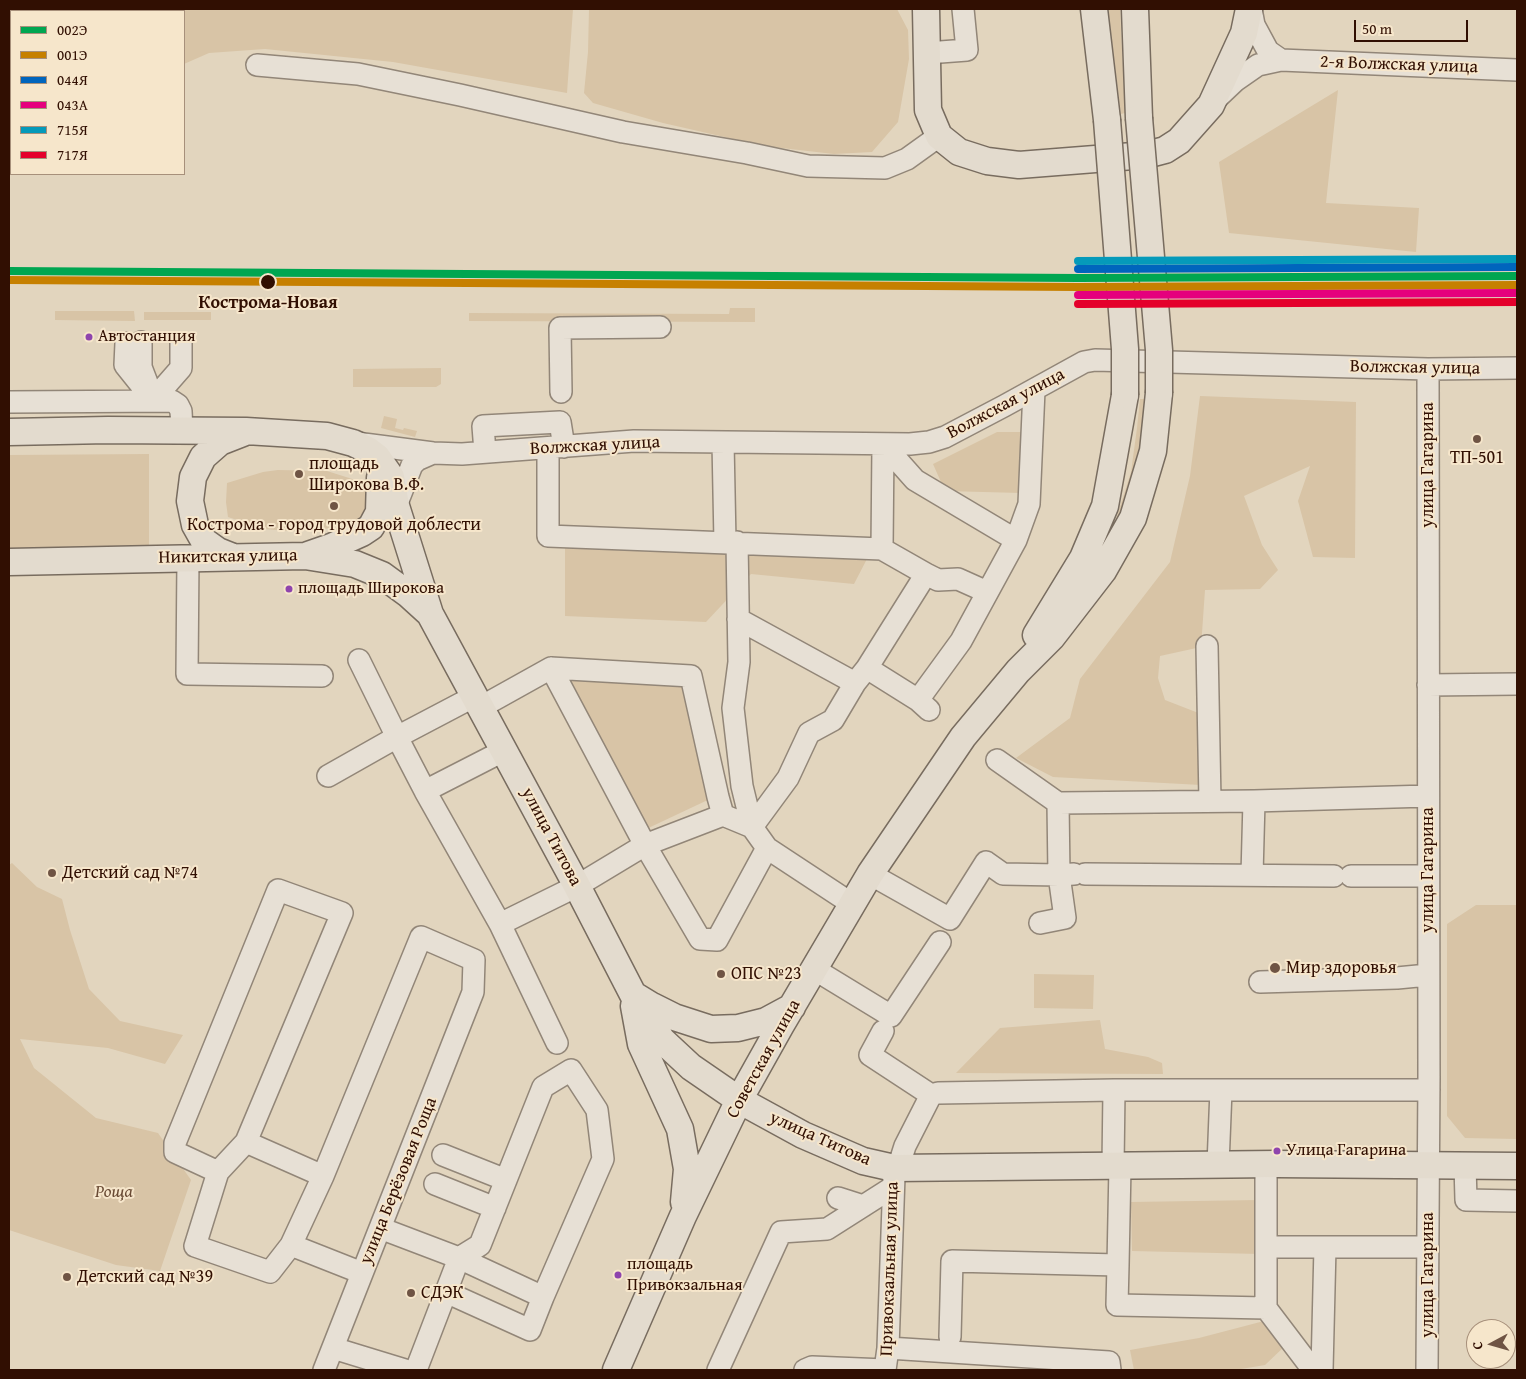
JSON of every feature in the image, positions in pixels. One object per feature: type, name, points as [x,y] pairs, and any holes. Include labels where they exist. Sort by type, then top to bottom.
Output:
[{"type":"main road","points":[[926,9],[928,110],[939,136],[959,152],[987,161],[1020,164],[1146,155],[1165,150],[1179,141],[1211,105],[1244,33],[1250,9]]},
{"type":"main road","points":[[1018,671],[1040,627],[1083,558],[1105,506],[1125,394],[1125,349],[1107,120],[1094,9]]},
{"type":"main road","points":[[1018,671],[1052,637],[1103,571],[1133,518],[1153,451],[1159,392],[1159,350],[1140,118],[1135,9]]},
{"type":"main road","points":[[9,432],[108,430],[246,431],[327,436],[353,443],[368,450],[377,457],[390,477],[396,506],[430,614]]},
{"type":"main road","points":[[236,558],[218,552],[204,541],[195,525],[190,501],[193,477],[203,457],[220,442],[246,431]]},
{"type":"main road","points":[[305,556],[331,547],[372,527],[379,512],[380,479],[377,457]]},
{"type":"main road","name":"Никитская улица","points":[[9,562],[305,556],[355,564],[382,575],[408,594],[430,614]]},
{"type":"main road","name":"улица Титова","points":[[430,614],[505,750],[641,1010],[662,1040],[691,1067],[739,1100],[803,1134],[895,1174],[1117,1166],[1266,1164],[1517,1166]]},
{"type":"main road","name":"Советская улица","points":[[616,1370],[683,1216],[739,1100],[792,1007],[870,874],[963,737],[1018,671]]},
{"type":"main road","points":[[632,993],[674,1017],[711,1029],[738,1028],[766,1021],[792,1007]]},
{"type":"main road","points":[[632,993],[641,1044],[680,1129],[687,1169],[683,1216]]},
{"type":"street","points":[[927,53],[966,50],[963,9]]},
{"type":"street","points":[[1250,9],[1254,26],[1268,51],[1281,60]]},
{"type":"street","name":"2-я Волжская улица","points":[[1211,105],[1235,81],[1258,65],[1281,60],[1517,70]]},
{"type":"street","points":[[257,65],[358,74],[623,132],[747,153],[808,166],[886,168],[907,160],[939,136]]},
{"type":"street","points":[[561,392],[560,328],[660,327]]},
{"type":"street","points":[[154,343],[181,368],[154,400],[141,367],[154,343]]},
{"type":"street","name":"Волжская улица","points":[[353,443],[433,453],[462,454],[634,441],[910,444],[929,442],[945,437],[1084,362],[1095,360],[1428,369],[1517,368]]},
{"type":"street","name":"улица Гагарина","points":[[1427,1370],[1429,1090],[1428,369]]},
{"type":"street","points":[[738,619],[923,705],[961,641],[1016,540],[1029,504],[1034,390]]},
{"type":"street","points":[[9,402],[172,401],[181,410],[182,431]]},
{"type":"street","points":[[485,452],[483,426],[560,422],[542,536],[882,549],[938,580],[958,579],[988,592]]},
{"type":"street","points":[[722,442],[738,619],[739,662],[732,708],[742,786],[752,827],[768,848],[852,904]]},
{"type":"street","points":[[883,444],[915,480],[1016,540]]},
{"type":"street","points":[[882,549],[883,444]]},
{"type":"street","points":[[372,527],[396,506],[412,465],[417,460],[433,453]]},
{"type":"street","points":[[188,558],[187,674],[322,676]]},
{"type":"street","points":[[752,827],[788,778],[809,733],[833,720],[926,574]]},
{"type":"street","points":[[1207,646],[1210,801]]},
{"type":"street","points":[[359,660],[425,791],[500,924],[558,1043]]},
{"type":"street","points":[[551,668],[645,846],[700,939],[717,940],[768,848]]},
{"type":"street","points":[[328,776],[397,738],[551,668],[691,676],[723,815]]},
{"type":"street","points":[[1428,685],[1517,684]]},
{"type":"street","points":[[425,791],[505,750]]},
{"type":"street","points":[[997,760],[1058,803],[1254,801],[1428,796]]},
{"type":"street","points":[[1252,875],[1254,801]]},
{"type":"street","points":[[1040,923],[1074,920],[1073,874],[1058,803]]},
{"type":"street","points":[[500,924],[577,886],[645,846],[723,815],[752,827]]},
{"type":"street","points":[[870,874],[950,919],[986,862],[1003,874],[1428,876]]},
{"type":"street","points":[[218,1172],[176,1152],[175,1143],[278,890],[342,913],[246,1142],[218,1172],[195,1246],[270,1272],[291,1244],[322,1176],[246,1142]]},
{"type":"street","name":"улица Берёзовая Роща","points":[[322,1176],[421,937],[474,960],[473,992],[324,1370]]},
{"type":"street","points":[[814,969],[891,1016],[940,942]]},
{"type":"street","points":[[1260,982],[1397,978],[1428,975]]},
{"type":"street","points":[[883,1031],[870,1055],[931,1095],[938,1092],[1114,1090],[1429,1090]]},
{"type":"street","points":[[416,1370],[459,1258],[480,1244],[543,1087],[571,1070],[597,1110],[603,1159],[530,1330],[446,1292]]},
{"type":"street","points":[[1114,1090],[1118,1265],[1116,1305],[1266,1308]]},
{"type":"street","points":[[1218,1165],[1221,1090]]},
{"type":"street","name":"Привокзальная улица","points":[[885,1370],[888,1348],[895,1174],[905,1146],[931,1095]]},
{"type":"street","points":[[443,1155],[506,1180]]},
{"type":"street","points":[[1266,1164],[1266,1308],[1312,1370]]},
{"type":"street","points":[[1465,1165],[1460,1201],[1517,1201]]},
{"type":"street","points":[[718,1370],[782,1232],[827,1229],[863,1206],[895,1174]]},
{"type":"street","points":[[435,1184],[495,1208]]},
{"type":"street","points":[[838,1198],[863,1206]]},
{"type":"street","points":[[380,1228],[459,1258],[543,1297]]},
{"type":"street","points":[[291,1244],[362,1273]]},
{"type":"street","points":[[1266,1247],[1428,1247]]},
{"type":"street","points":[[1322,1370],[1325,1247]]},
{"type":"street","points":[[950,1337],[952,1261],[1118,1265]]},
{"type":"street","points":[[333,1348],[405,1370]]},
{"type":"street","points":[[888,1348],[1109,1362],[1110,1370]]},
{"type":"street","points":[[805,1370],[812,1367],[885,1370]]},
{"type":"green space","points":[[573,9],[567,93],[393,62],[265,49],[209,53],[185,64],[185,10],[166,10]]},
{"type":"green space","points":[[589,9],[897,9],[908,30],[909,59],[898,122],[872,152],[834,154],[764,146],[663,123],[593,103],[584,93],[588,52]]},
{"type":"green space","points":[[1108,9],[1120,9],[1125,113],[1121,114]]},
{"type":"green space","points":[[1338,90],[1326,203],[1419,208],[1416,252],[1229,233],[1219,162]]},
{"type":"green space","points":[[730,308],[755,308],[755,322],[469,321],[469,313],[729,314]]},
{"type":"green space","points":[[55,311],[134,311],[135,321],[55,320]]},
{"type":"green space","points":[[144,312],[211,312],[211,320],[144,320]]},
{"type":"green space","points":[[441,368],[441,384],[436,387],[353,387],[353,369]]},
{"type":"green space","points":[[1200,396],[1356,402],[1355,558],[1313,557],[1298,501],[1310,466],[1244,496],[1262,545],[1278,570],[1260,589],[1205,590],[1201,647],[1160,656],[1158,678],[1165,700],[1201,714],[1201,785],[1053,777],[1016,758],[1070,718],[1080,679],[1170,562],[1190,476]]},
{"type":"green space","points":[[1140,399],[1146,399],[1147,427],[1116,538],[1112,532],[1131,472]]},
{"type":"green space","points":[[384,416],[397,419],[395,428],[417,431],[415,437],[381,428]]},
{"type":"green space","points":[[997,432],[1025,432],[1021,493],[945,491],[933,464]]},
{"type":"green space","points":[[149,454],[149,550],[9,549],[9,455]]},
{"type":"green space","points":[[278,470],[327,471],[368,484],[365,518],[325,529],[288,531],[264,529],[228,517],[226,502],[227,483],[263,472]]},
{"type":"green space","points":[[565,543],[869,555],[854,584],[751,574],[706,622],[565,616]]},
{"type":"green space","points":[[563,679],[686,685],[712,798],[642,831]]},
{"type":"green space","name":"Роща","points":[[12,863],[37,887],[62,899],[89,989],[120,1021],[183,1035],[165,1064],[108,1048],[20,1039],[34,1068],[96,1118],[158,1133],[191,1180],[160,1271],[116,1265],[9,1230],[9,865]]},
{"type":"green space","points":[[1476,905],[1517,905],[1517,1139],[1465,1138],[1447,1116],[1447,924]]},
{"type":"green space","points":[[1034,974],[1094,975],[1093,1009],[1034,1008]]},
{"type":"green space","points":[[1100,1020],[1105,1049],[1148,1057],[1162,1063],[1163,1074],[956,1073],[1000,1028]]},
{"type":"green space","points":[[1259,1200],[1260,1254],[1132,1251],[1131,1202]]},
{"type":"green space","points":[[1264,1321],[1285,1346],[1265,1365],[1235,1370],[1134,1370],[1130,1350],[1199,1338]]},
{"type":"transit line","name":"715Я","points":[[1078,261],[1517,259]]},
{"type":"transit line","name":"044Я","points":[[1078,269],[1517,267]]},
{"type":"transit line","name":"002Э","points":[[9,271],[1078,278],[1517,276]]},
{"type":"transit line","name":"001Э","points":[[9,280],[1078,287],[1517,285]]},
{"type":"transit line","name":"043А","points":[[1078,295],[1517,293]]},
{"type":"transit line","name":"717Я","points":[[1078,304],[1517,302]]},
{"type":"place","name":"Кострома-Новая","points":[[268,282]]},
{"type":"place","name":"Автостанция","points":[[89,337]]},
{"type":"place","name":"ТП-501","points":[[1477,439]]},
{"type":"place","name":"площадь Широкова В.Ф.","points":[[299,474]]},
{"type":"place","name":"Кострома - город трудовой доблести","points":[[334,506]]},
{"type":"place","name":"площадь Широкова","points":[[289,589]]},
{"type":"place","name":"Детский сад №74","points":[[52,873]]},
{"type":"place","name":"Мир здоровья","points":[[1275,968]]},
{"type":"place","name":"ОПС №23","points":[[721,974]]},
{"type":"place","name":"Улица Гагарина","points":[[1277,1151]]},
{"type":"place","name":"площадь Привокзальная","points":[[618,1275]]},
{"type":"place","name":"Детский сад №39","points":[[67,1277]]},
{"type":"place","name":"СДЭК","points":[[411,1293]]}]
